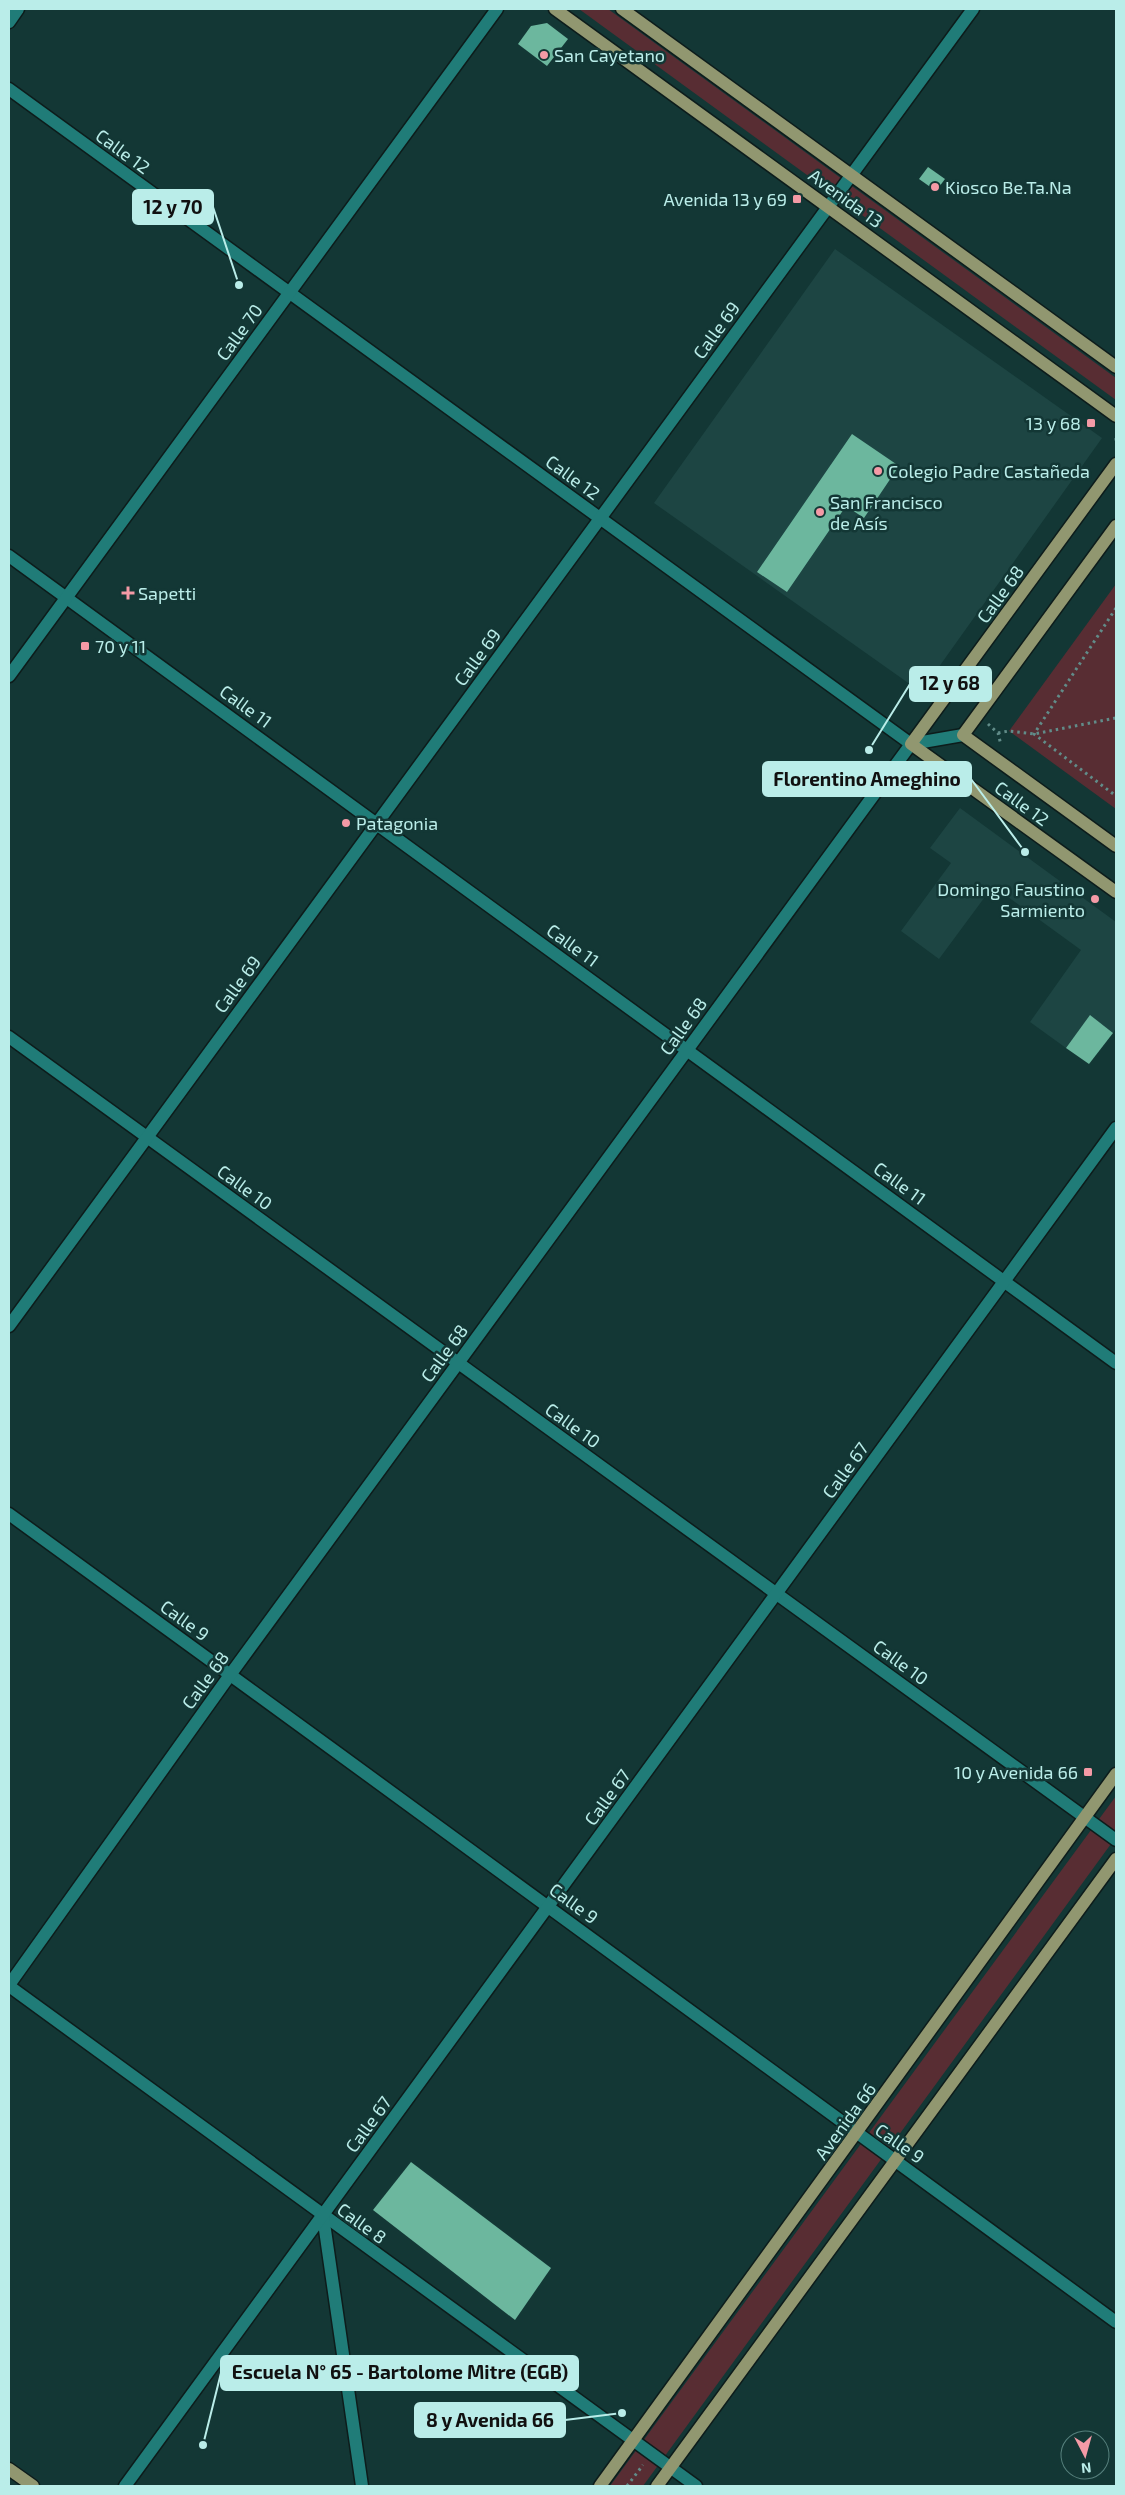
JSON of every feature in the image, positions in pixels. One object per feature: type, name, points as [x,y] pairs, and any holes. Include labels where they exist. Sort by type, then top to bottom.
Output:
[{"type":"main road","name":"Avenida 13","points":[[555,9],[1116,416]]},
{"type":"main road","name":"Avenida 13","points":[[622,9],[1116,367]]},
{"type":"main road","name":"Calle 68","points":[[911,744],[1116,464]]},
{"type":"main road","points":[[964,735],[1116,526]]},
{"type":"main road","name":"Calle 12","points":[[964,735],[1116,846]]},
{"type":"main road","name":"Calle 12","points":[[911,744],[1116,892]]},
{"type":"main road","name":"Avenida 66","points":[[600,2486],[857,2134],[1116,1774]]},
{"type":"main road","points":[[658,2486],[1116,1859]]},
{"type":"main road","points":[[9,2469],[33,2486]]},
{"type":"street","points":[[9,22],[18,9]]},
{"type":"street","name":"Calle 70","points":[[9,676],[497,9]]},
{"type":"street","name":"Calle 69","points":[[9,1326],[973,9]]},
{"type":"street","name":"Calle 12","points":[[9,90],[911,744]]},
{"type":"street","name":"Calle 11","points":[[9,556],[1116,1362]]},
{"type":"street","points":[[911,744],[964,735]]},
{"type":"street","name":"Calle 68","points":[[9,1985],[230,1675],[911,744]]},
{"type":"street","name":"Calle 10","points":[[9,1037],[1116,1840]]},
{"type":"street","name":"Calle 67","points":[[126,2486],[1116,1128]]},
{"type":"street","name":"Calle 9","points":[[9,1514],[549,1906],[857,2134],[1116,2322]]},
{"type":"street","name":"Calle 8","points":[[9,1985],[323,2216],[696,2486]]},
{"type":"street","points":[[323,2216],[362,2486]]},
{"type":"path","points":[[1034,734],[1116,608]]},
{"type":"path","points":[[977,716],[998,732],[1002,747],[989,754]]},
{"type":"path","points":[[998,732],[1009,731],[1034,734],[1116,718]]},
{"type":"path","points":[[1034,734],[1116,796]]},
{"type":"path","points":[[627,2486],[651,2454]]},
{"type":"shaded area","points":[[579,9],[608,9],[1116,378],[1116,400]]},
{"type":"shaded area","name":"Colegio Padre Castañeda","points":[[835,249],[1102,438],[921,692],[654,503]]},
{"type":"shaded area","points":[[1116,584],[1116,809],[1009,731]]},
{"type":"shaded area","points":[[960,808],[1116,922],[1116,1028],[1113,1033],[1090,1016],[1066,1048],[1030,1022],[1081,950],[993,886],[939,959],[901,931],[951,863],[930,848]]},
{"type":"shaded area","points":[[1116,1796],[1116,1837],[643,2486],[610,2486]]},
{"type":"building","name":"San Cayetano","points":[[547,23],[568,39],[547,66],[518,44],[531,26]]},
{"type":"building","points":[[928,167],[945,179],[936,191],[919,179]]},
{"type":"building","name":"San Francisco de Asís","points":[[852,434],[899,466],[864,518],[846,506],[787,592],[757,572]]},
{"type":"building","points":[[1090,1015],[1113,1033],[1089,1064],[1066,1048]]},
{"type":"building","points":[[411,2162],[551,2268],[515,2320],[373,2210]]},
{"type":"place","name":"San Cayetano","points":[[544,55]]},
{"type":"place","name":"Kiosco Be.Ta.Na","points":[[935,187]]},
{"type":"place","name":"Avenida 13 y 69","points":[[797,199]]},
{"type":"place","name":"12 y 70","points":[[239,285]]},
{"type":"place","name":"13 y 68","points":[[1091,423]]},
{"type":"place","name":"Colegio Padre Castañeda","points":[[878,471]]},
{"type":"place","name":"San Francisco de Asís","points":[[820,512]]},
{"type":"place","name":"Sapetti","points":[[128,593]]},
{"type":"place","name":"70 y 11","points":[[85,646]]},
{"type":"place","name":"12 y 68","points":[[869,750]]},
{"type":"place","name":"Patagonia","points":[[346,823]]},
{"type":"place","name":"Florentino Ameghino","points":[[1025,852]]},
{"type":"place","name":"Domingo Faustino Sarmiento","points":[[1095,899]]},
{"type":"place","name":"10 y Avenida 66","points":[[1088,1772]]},
{"type":"place","name":"8 y Avenida 66","points":[[622,2413]]},
{"type":"place","name":"Escuela N° 65 - Bartolome Mitre (EGB)","points":[[203,2445]]}]
